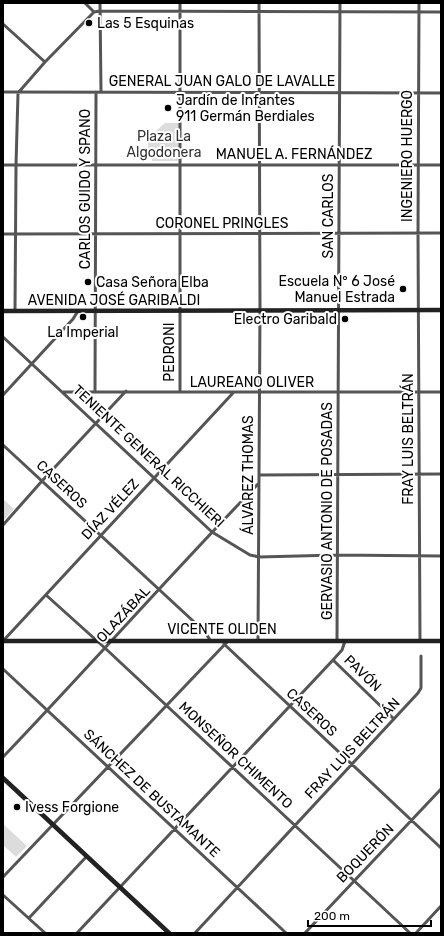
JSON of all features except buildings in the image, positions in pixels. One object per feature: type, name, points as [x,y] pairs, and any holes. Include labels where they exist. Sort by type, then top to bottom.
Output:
[{"type":"street","points":[[85,3],[94,12]]},
{"type":"street","name":"CARLOS GUIDO Y SPANO","points":[[100,3],[101,92]]},
{"type":"street","name":"PEDRONI","points":[[180,3],[180,392]]},
{"type":"street","name":"ÁLVAREZ THOMAS","points":[[258,640],[260,310],[259,3]]},
{"type":"street","name":"SAN CARLOS","points":[[339,310],[338,234],[340,3]]},
{"type":"street","name":"INGENIERO HUERGO","points":[[419,3],[419,310]]},
{"type":"street","points":[[15,311],[18,92],[94,12],[180,10],[441,12]]},
{"type":"street","points":[[3,24],[45,62]]},
{"type":"street","name":"GENERAL JUAN GALO DE LAVALLE","points":[[3,92],[441,93]]},
{"type":"street","name":"CARLOS GUIDO Y SPANO","points":[[95,392],[96,92]]},
{"type":"street","name":"MANUEL A. FERNÁNDEZ","points":[[3,165],[441,165]]},
{"type":"street","name":"CORONEL PRINGLES","points":[[3,234],[441,233]]},
{"type":"street","name":"GERVASIO ANTONIO DE POSADAS","points":[[337,640],[339,310]]},
{"type":"street","name":"FRAY LUIS BELTRÁN","points":[[419,310],[420,641]]},
{"type":"street","name":"AVENIDA JOSÉ GARIBALDI","points":[[3,311],[441,310]]},
{"type":"street","points":[[3,394],[73,319],[78,311]]},
{"type":"street","name":"TENIENTE GENERAL RICCHIERI","points":[[3,337],[155,477],[212,532],[250,555],[441,556]]},
{"type":"street","points":[[3,525],[126,391]]},
{"type":"street","name":"LAUREANO OLIVER","points":[[63,392],[441,392]]},
{"type":"street","name":"DÍAZ VÉLEZ","points":[[3,641],[234,393]]},
{"type":"street","name":"CASEROS","points":[[3,445],[160,590],[204,632],[210,640]]},
{"type":"street","points":[[259,475],[441,474]]},
{"type":"street","name":"OLAZÁBAL","points":[[3,757],[258,484]]},
{"type":"street","name":"MONSEÑOR CHIMENTO","points":[[46,595],[106,648],[166,706],[410,933]]},
{"type":"street","name":"CASEROS","points":[[219,640],[441,848]]},
{"type":"street","points":[[3,877],[230,640]]},
{"type":"street","name":"VICENTE OLIDEN","points":[[3,641],[441,641]]},
{"type":"street","points":[[77,933],[290,707],[342,650],[345,641]]},
{"type":"street","name":"FRAY LUIS BELTRÁN","points":[[195,933],[420,691],[421,656]]},
{"type":"street","name":"PAVÓN","points":[[333,660],[394,719]]},
{"type":"street","name":"SÁNCHEZ DE BUSTAMANTE","points":[[3,669],[286,933]]},
{"type":"street","points":[[3,778],[169,933]]},
{"type":"street","name":"BOQUERÓN","points":[[305,933],[441,789]]},
{"type":"street","points":[[29,918],[87,856]]},
{"type":"street","points":[[3,895],[45,933]]},
{"type":"street","points":[[416,933],[441,906]]},
{"type":"green space","name":"Plaza La Algodonera","points":[[165,123],[180,123],[179,159],[177,161],[152,161],[152,154],[148,154],[148,138]]},
{"type":"green space","points":[[3,499],[14,509],[3,521]]},
{"type":"green space","points":[[3,824],[27,846],[16,857],[3,845]]},
{"type":"place","name":"Las 5 Esquinas","points":[[89,23]]},
{"type":"place","name":"Jardín de Infantes 911 Germán Berdiales","points":[[168,108]]},
{"type":"place","name":"Casa Señora Elba","points":[[88,282]]},
{"type":"place","name":"Escuela N° 6 José Manuel Estrada","points":[[403,289]]},
{"type":"place","name":"La Imperial","points":[[83,317]]},
{"type":"place","name":"Electro Garibald","points":[[345,319]]},
{"type":"place","name":"Ivess Forgione","points":[[17,807]]}]
